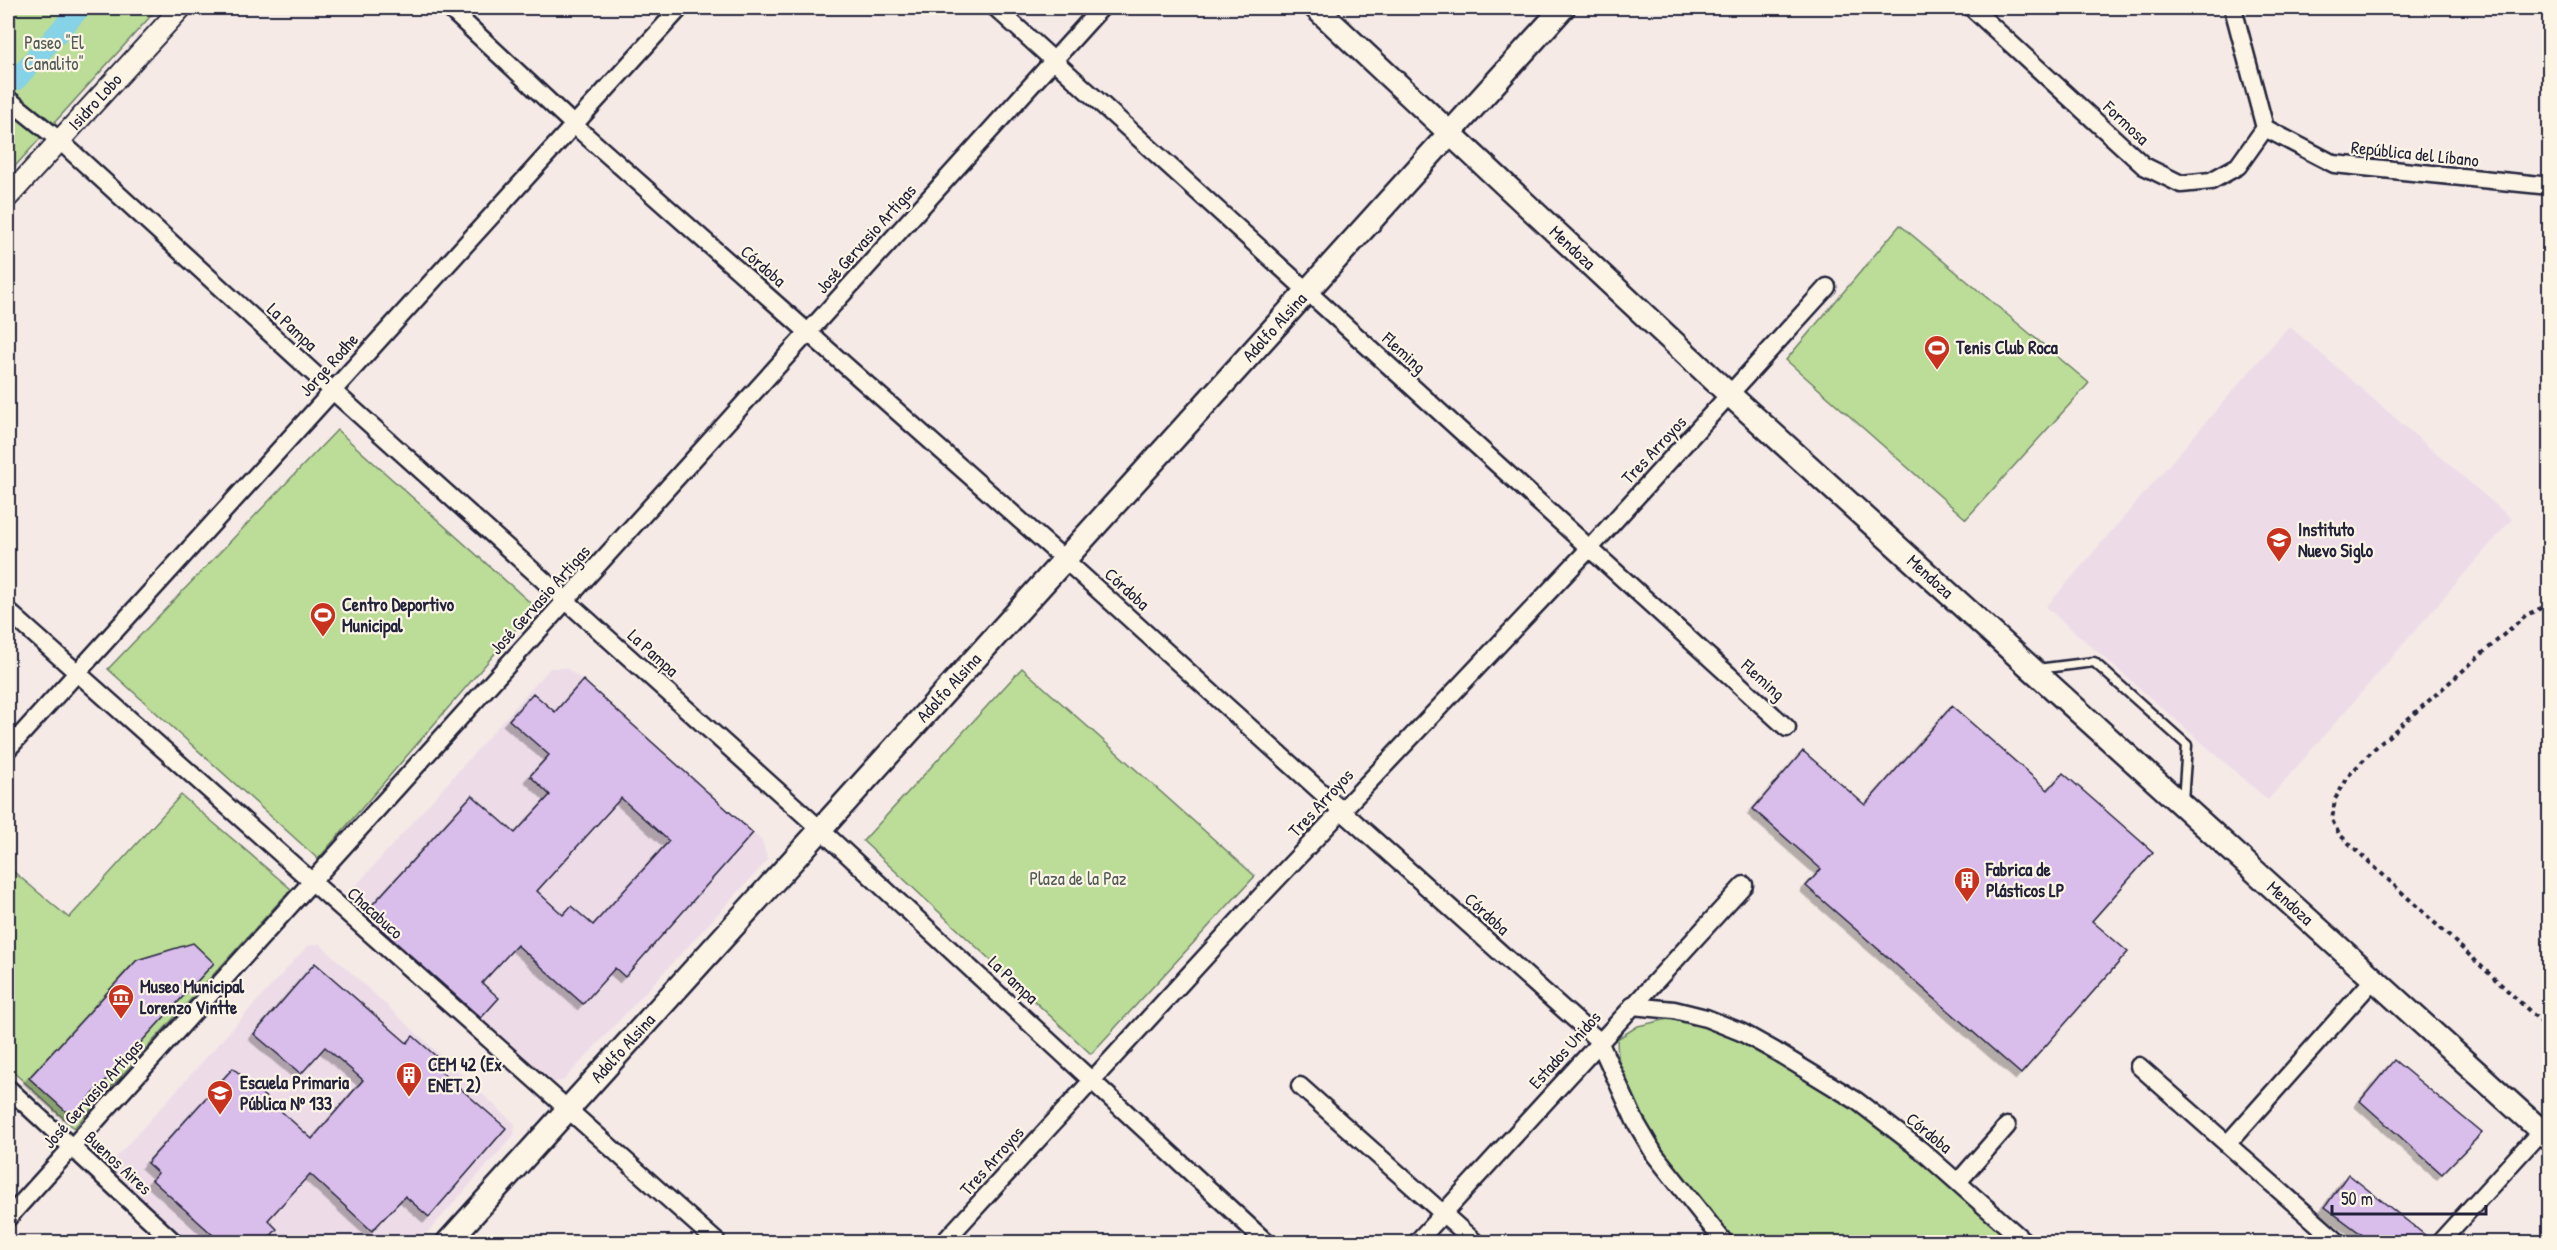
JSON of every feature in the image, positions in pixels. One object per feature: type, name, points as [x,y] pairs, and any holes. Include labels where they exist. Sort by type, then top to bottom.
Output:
[{"type":"main road","name":"Mendoza","points":[[1316,8],[1730,395],[2545,1135]]},
{"type":"main road","name":"Adolfo Alsina","points":[[448,1242],[1563,8]]},
{"type":"street","name":"Isidro Lobo","points":[[8,197],[181,8]]},
{"type":"street","name":"Córdoba","points":[[449,8],[574,125],[1065,560],[1599,1041],[1635,1121],[1655,1155],[1724,1242]]},
{"type":"street","name":"Jorge Rodhe","points":[[8,749],[680,8]]},
{"type":"street","name":"Fleming","points":[[996,8],[1787,728]]},
{"type":"street","name":"José Gervasio Artigas","points":[[8,1218],[1101,8]]},
{"type":"street","name":"Formosa","points":[[1972,8],[2144,166],[2181,184],[2211,180],[2238,166],[2265,128]]},
{"type":"street","points":[[2233,8],[2265,128]]},
{"type":"street","name":"La Pampa","points":[[8,99],[60,140],[333,391],[821,830],[1266,1242]]},
{"type":"street","name":"República del Líbano","points":[[2265,128],[2334,164],[2550,186]]},
{"type":"street","name":"Tres Arroyos","points":[[944,1242],[1341,810],[1589,549],[1827,287]]},
{"type":"street","name":"Chacabuco","points":[[8,611],[717,1242]]},
{"type":"street","name":"Estados Unidos","points":[[1417,1242],[1744,885]]},
{"type":"street","points":[[2228,1143],[2374,979]]},
{"type":"street","name":"Córdoba","points":[[1632,1006],[1674,1010],[1706,1018],[1741,1032],[1775,1051],[1857,1101],[1958,1182],[2025,1242]]},
{"type":"street","points":[[2139,1066],[2338,1242]]},
{"type":"street","points":[[1300,1086],[1475,1242]]},
{"type":"street","name":"Buenos Aires","points":[[8,1088],[174,1242]]},
{"type":"street","points":[[1958,1182],[2007,1126]]},
{"type":"street","points":[[2440,1242],[2545,1135]]},
{"type":"lane","points":[[2031,669],[2094,662],[2187,745],[2183,808]]},
{"type":"path","points":[[2550,604],[2526,615],[2374,749],[2349,774],[2335,800],[2332,820],[2339,834],[2550,1030]]},
{"type":"shaded area","name":"Instituto Nuevo Siglo","points":[[2289,326],[2512,519],[2268,800],[2046,607]]},
{"type":"shaded area","points":[[550,668],[566,668],[583,680],[762,841],[768,860],[563,1081],[554,1082],[480,1020],[352,905],[353,889]]},
{"type":"shaded area","points":[[320,944],[515,1124],[514,1135],[419,1242],[187,1242],[119,1180],[110,1164],[307,946]]},
{"type":"green space","name":"Paseo \"El Canalito\"","points":[[10,8],[158,8],[8,174],[8,11]]},
{"type":"green space","name":"Tenis Club Roca","points":[[1900,225],[2089,383],[1966,519],[1786,360]]},
{"type":"green space","name":"Centro Deportivo Municipal","points":[[337,430],[535,607],[318,859],[108,669]]},
{"type":"green space","name":"Plaza de la Paz","points":[[1022,668],[1255,876],[1091,1054],[863,841]]},
{"type":"green space","points":[[181,795],[291,889],[74,1128],[8,1067],[8,867],[69,918]]},
{"type":"green space","points":[[1668,1019],[1705,1022],[1774,1055],[1855,1105],[2018,1242],[1730,1242],[1656,1148],[1628,1095],[1620,1067],[1617,1039],[1638,1026]]},
{"type":"building","points":[[583,680],[753,833],[625,977],[615,968],[583,1004],[517,945],[482,983],[499,998],[481,1018],[364,914],[472,795],[515,833],[550,795],[530,776],[549,755],[509,720],[533,693],[555,712]],"holes":[[[621,798],[669,841],[593,925],[571,906],[563,915],[537,891]]]},
{"type":"building","name":"Fabrica de Plásticos LP","points":[[1952,706],[2048,790],[2063,773],[2153,852],[2092,921],[2128,952],[2021,1074],[1806,886],[1821,869],[1753,809],[1803,751],[1865,805]]},
{"type":"building","name":"Museo Municipal Lorenzo Vintte","points":[[193,943],[214,963],[72,1117],[29,1078],[137,960]]},
{"type":"building","points":[[315,963],[407,1043],[413,1036],[438,1058],[432,1064],[506,1128],[429,1217],[405,1196],[372,1231],[310,1174],[268,1220],[277,1229],[265,1242],[207,1242],[213,1235],[152,1180],[158,1173],[147,1163],[233,1068],[312,1139],[363,1080],[325,1047],[301,1074],[254,1034]]},
{"type":"building","points":[[2394,1060],[2482,1133],[2442,1174],[2360,1101]]},
{"type":"building","points":[[2348,1174],[2430,1239],[2430,1242],[2372,1242],[2325,1207]]},
{"type":"waterway","points":[[16,80],[80,8]]},
{"type":"place","name":"Tenis Club Roca","points":[[1937,371]]},
{"type":"place","name":"Instituto Nuevo Siglo","points":[[2279,563]]},
{"type":"place","name":"Centro Deportivo Municipal","points":[[323,638]]},
{"type":"place","name":"Fabrica de Plásticos LP","points":[[1967,903]]},
{"type":"place","name":"Museo Municipal Lorenzo Vintte","points":[[121,1020]]},
{"type":"place","name":"CEM 42 (Ex ENET 2)","points":[[409,1098]]},
{"type":"place","name":"Escuela Primaria Pública Nº 133","points":[[220,1116]]}]
